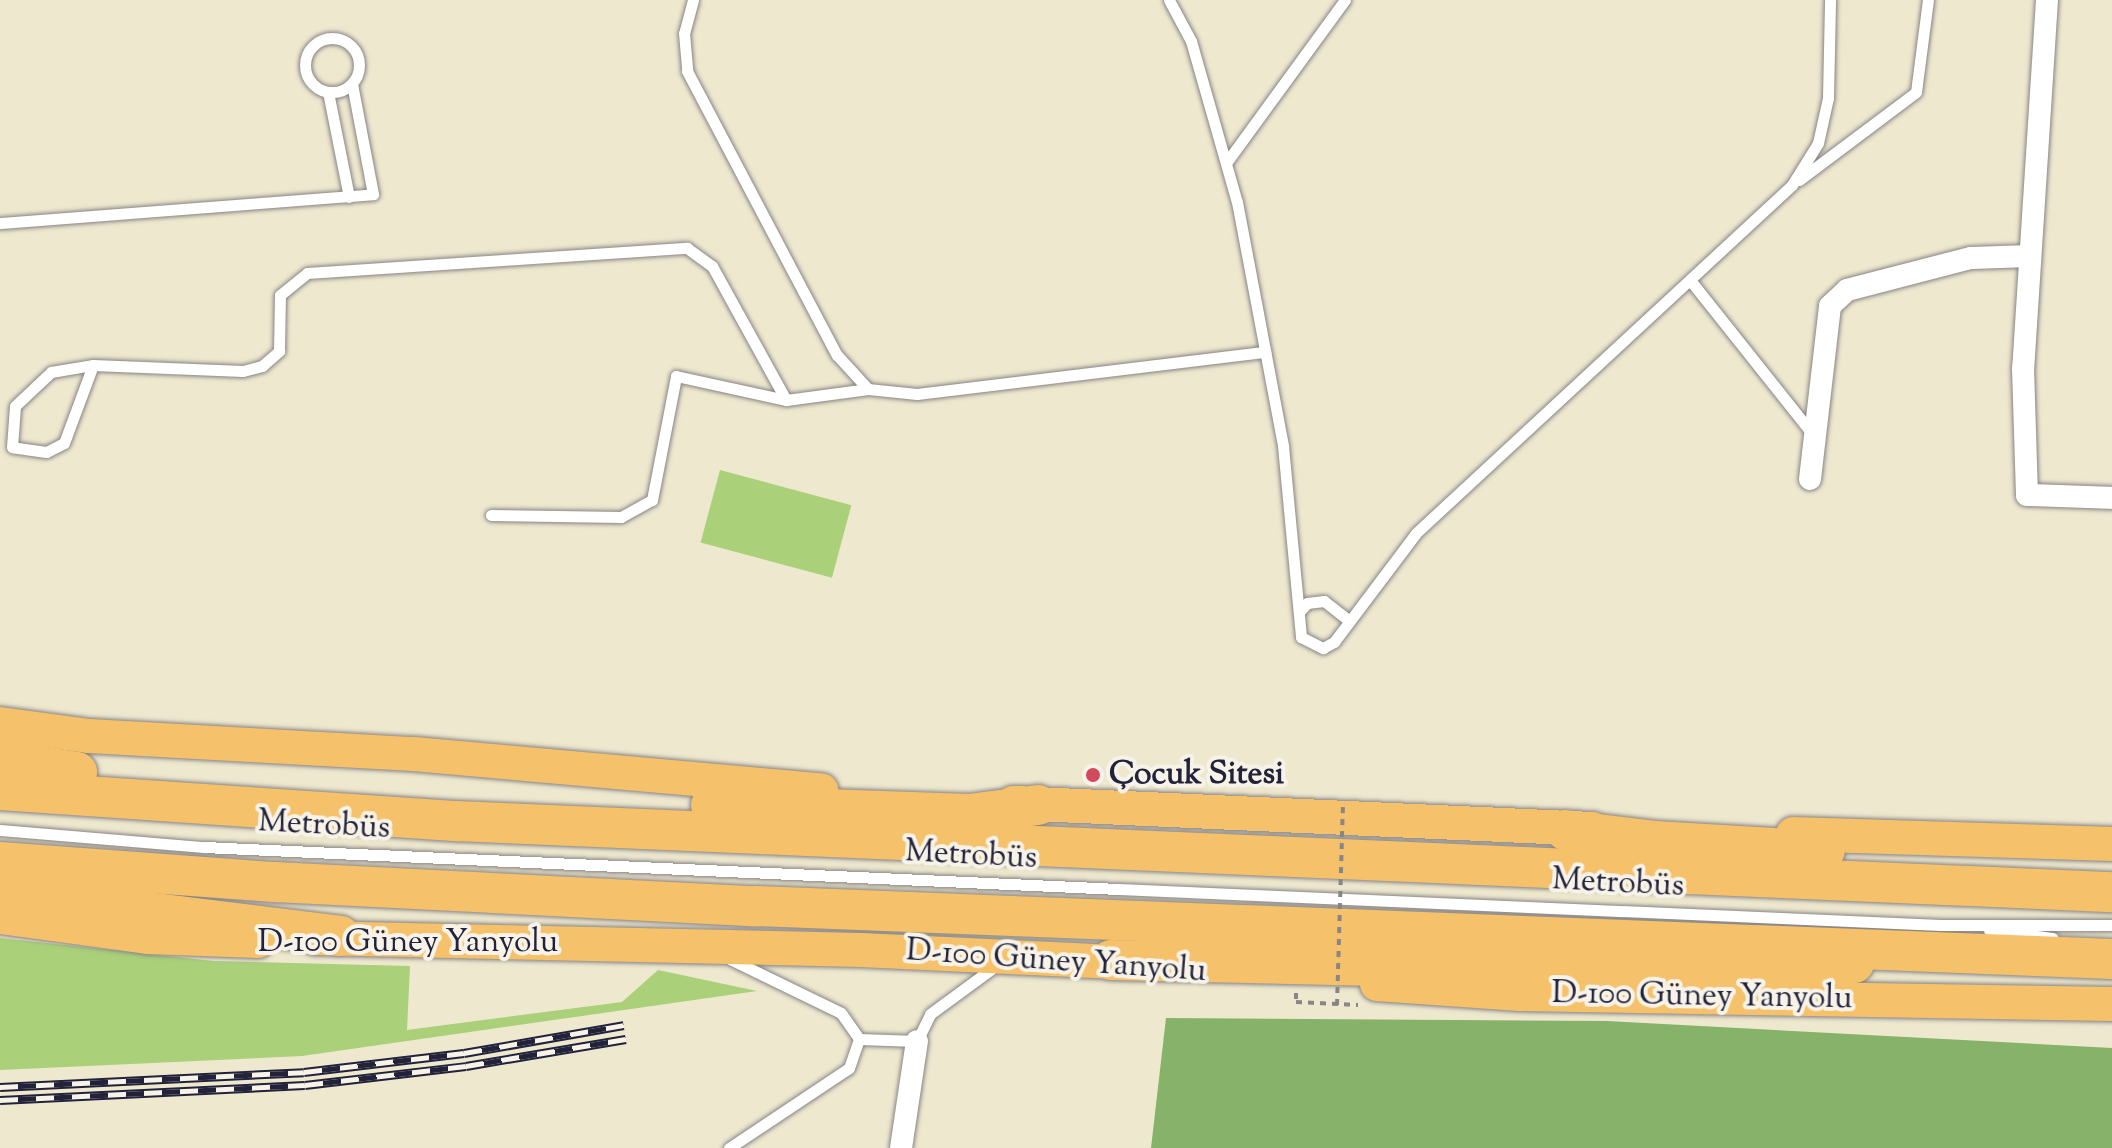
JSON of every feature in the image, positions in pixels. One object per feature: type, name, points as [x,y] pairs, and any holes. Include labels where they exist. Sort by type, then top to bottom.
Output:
[{"type":"highway","points":[[0,760],[293,812]]},
{"type":"highway","points":[[0,790],[456,821],[2112,892]]},
{"type":"highway","points":[[456,821],[562,805],[727,804],[969,814],[1038,805]]},
{"type":"highway","points":[[1565,830],[1654,841],[2112,869]]},
{"type":"highway","points":[[0,862],[695,903],[2112,959]]},
{"type":"highway","points":[[0,894],[340,936]]},
{"type":"highway","points":[[1111,960],[1771,975],[1851,964],[1899,949]]},
{"type":"main road","points":[[0,724],[89,736],[414,754],[670,781],[1038,805],[1565,830],[1642,827],[2112,844]]},
{"type":"main road","name":"D-100 Güney Yanyolu","points":[[0,917],[206,940],[340,936],[1111,960],[1520,994],[2112,1004]]},
{"type":"street","points":[[2047,0],[2023,368],[2027,495],[2112,498]]},
{"type":"street","points":[[1810,479],[1830,306],[1847,290],[1971,258],[2030,256]]},
{"type":"street","points":[[901,1148],[917,1041]]},
{"type":"lane","points":[[693,0],[684,33],[687,71],[837,355],[868,389]]},
{"type":"lane","points":[[1169,0],[1191,41],[1226,163],[1283,446],[1301,637],[1323,648],[1334,642],[1347,619],[1416,533],[1792,185],[1916,92],[1928,0]]},
{"type":"lane","points":[[1226,163],[1345,0]]},
{"type":"lane","points":[[1792,185],[1818,143],[1828,98],[1830,0]]},
{"type":"lane","points":[[0,223],[373,194],[352,84],[359,67],[355,50],[341,40],[323,40],[309,51],[305,68],[312,84],[328,92],[352,84]]},
{"type":"lane","points":[[328,92],[349,197]]},
{"type":"lane","points":[[93,365],[64,443],[46,452],[12,447],[15,406],[51,372],[93,365],[243,371],[262,366],[279,351],[280,295],[307,273],[687,248],[712,266],[786,400]]},
{"type":"lane","points":[[1690,280],[1814,436]]},
{"type":"lane","points":[[491,515],[621,517],[652,500],[676,376],[786,400],[868,389],[917,394],[1265,352]]},
{"type":"lane","points":[[1299,612],[1307,603],[1324,601],[1347,619]]},
{"type":"lane","name":"Metrobüs","points":[[0,830],[220,847],[1940,925],[2112,925]]},
{"type":"lane","name":"Metrobüs","points":[[1940,925],[2073,940]]},
{"type":"lane","points":[[708,948],[841,1013],[859,1039]]},
{"type":"lane","points":[[859,1039],[917,1041],[930,1014],[954,992],[1011,958]]},
{"type":"lane","points":[[729,1148],[849,1068],[859,1039]]},
{"type":"path","points":[[1337,1005],[1343,802]]},
{"type":"path","points":[[1296,1002],[1369,1005]]},
{"type":"green space","points":[[720,470],[851,505],[832,578],[701,542]]},
{"type":"green space","points":[[0,938],[214,961],[410,966],[407,1030],[622,1002],[658,970],[757,991],[302,1056],[0,1070]]},
{"type":"green space","points":[[1166,1018],[1607,1021],[2112,1048],[2112,1148],[1151,1148]]},
{"type":"railway","points":[[0,1087],[304,1072],[464,1053],[624,1025]]},
{"type":"railway","points":[[0,1100],[305,1085],[466,1066],[626,1039]]},
{"type":"place","name":"Çocuk Sitesi","points":[[1093,775]]}]
